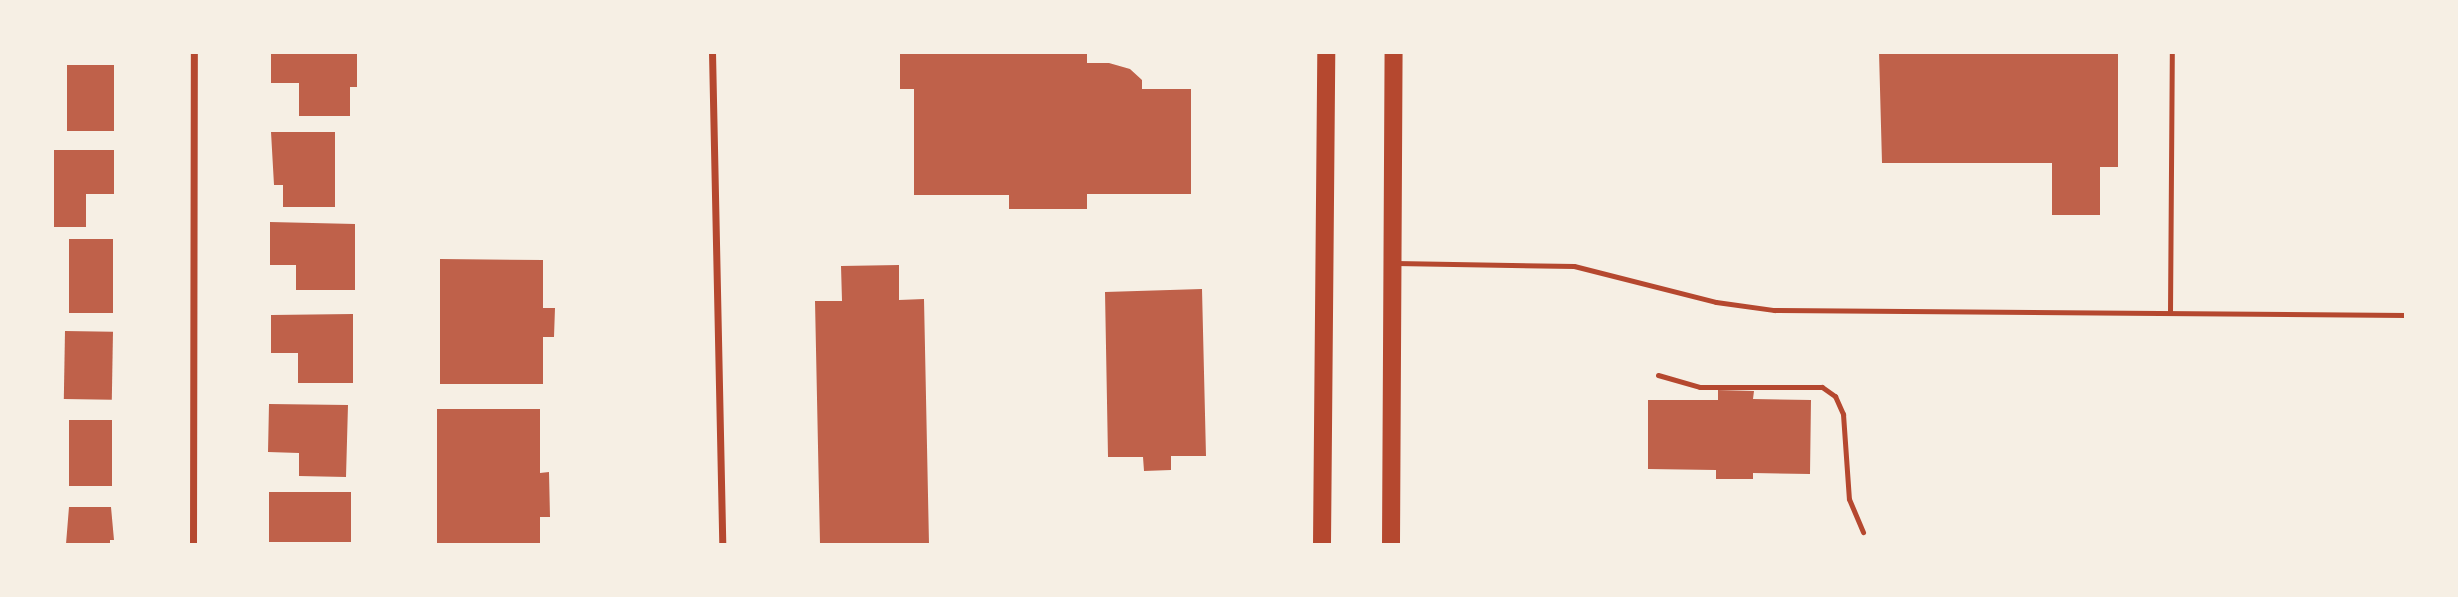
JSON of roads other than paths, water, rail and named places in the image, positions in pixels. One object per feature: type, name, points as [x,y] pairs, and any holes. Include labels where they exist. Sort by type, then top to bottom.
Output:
[{"type":"main road","points":[[1322,544],[1326,52]]},
{"type":"main road","points":[[1391,544],[1394,52]]},
{"type":"street","points":[[193,544],[194,52]]},
{"type":"street","points":[[712,52],[722,544]]},
{"type":"lane","points":[[2170,313],[2172,52]]},
{"type":"lane","points":[[1392,263],[1574,267],[1716,302],[1774,310],[2406,316]]},
{"type":"lane","points":[[1658,375],[1700,387],[1822,387],[1835,396],[1843,414],[1849,499],[1863,532]]}]
